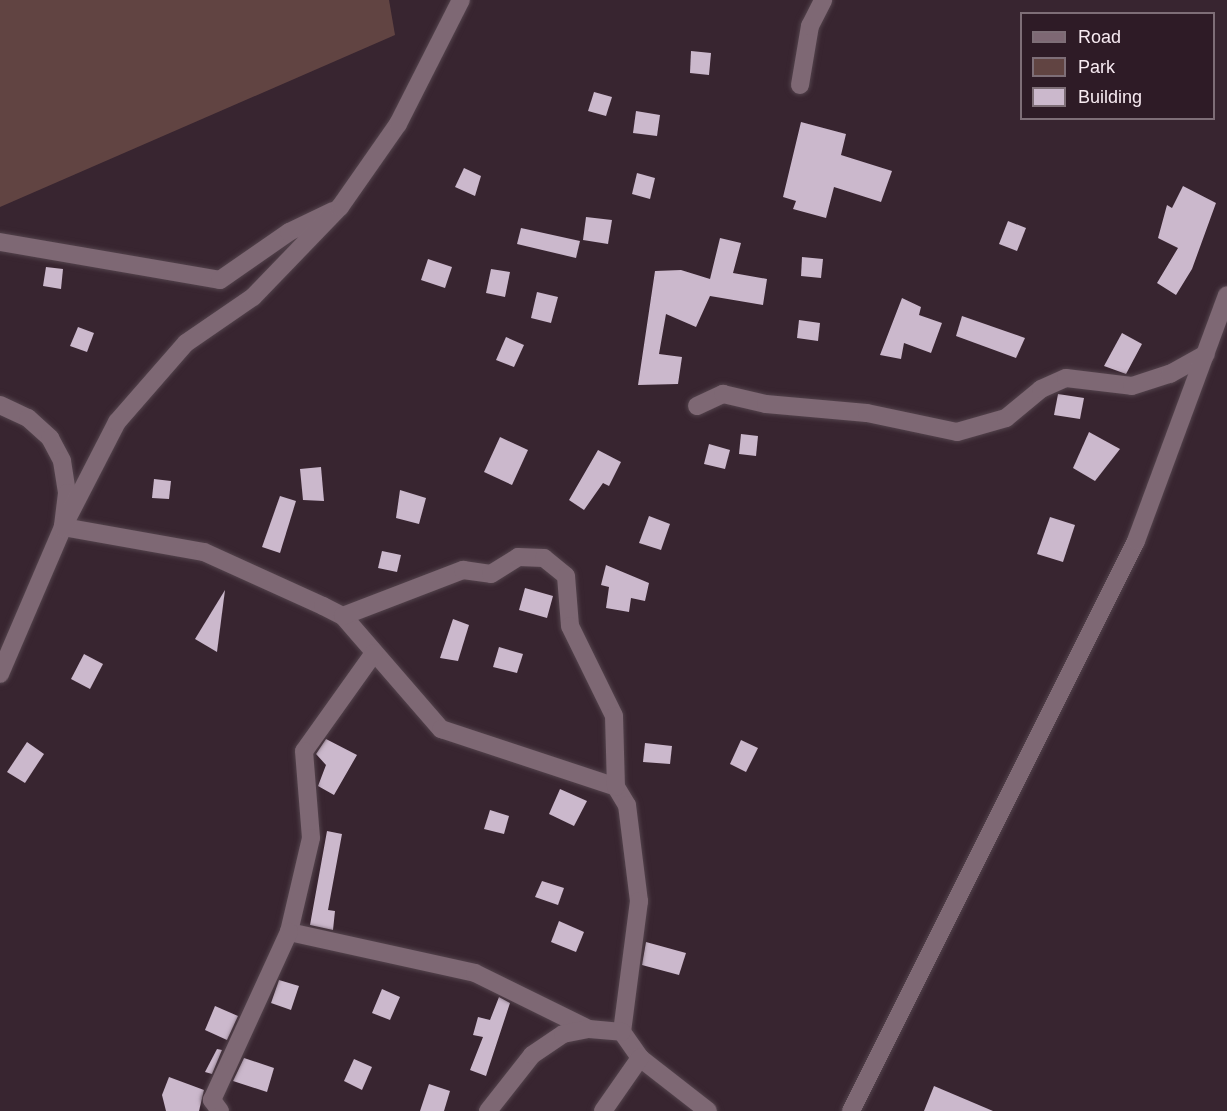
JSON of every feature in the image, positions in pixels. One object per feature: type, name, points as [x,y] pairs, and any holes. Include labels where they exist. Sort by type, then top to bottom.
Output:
[{"type":"street","points":[[0,674],[63,527],[134,399],[186,344],[274,278],[340,207],[398,124],[461,0]]},
{"type":"street","points":[[800,86],[810,26],[823,0]]},
{"type":"street","points":[[0,242],[220,280],[289,232],[340,207]]},
{"type":"street","points":[[851,1111],[1136,541],[1227,296]]},
{"type":"street","points":[[697,406],[723,394],[766,404],[867,413],[957,432],[1006,418],[1041,389],[1065,378],[1132,386],[1170,374],[1206,354]]},
{"type":"street","points":[[0,405],[28,418],[50,438],[62,461],[67,493],[63,527]]},
{"type":"street","points":[[63,527],[204,552],[343,616],[441,729],[616,788]]},
{"type":"street","points":[[343,616],[463,570],[491,574],[518,557],[544,558],[566,576],[570,626],[614,716],[616,788],[627,805],[639,901],[622,1032],[640,1058],[708,1111]]},
{"type":"street","points":[[220,1111],[212,1100],[289,932],[311,838],[304,751],[374,653]]},
{"type":"street","points":[[289,932],[475,973],[589,1029]]},
{"type":"street","points":[[488,1111],[532,1055],[563,1034],[589,1029],[622,1032]]},
{"type":"street","points":[[603,1111],[640,1058]]},
{"type":"green space","points":[[0,0],[389,0],[395,35],[0,207]]},
{"type":"building","points":[[691,51],[711,53],[709,75],[690,73]]},
{"type":"building","points":[[594,92],[612,97],[606,116],[588,111]]},
{"type":"building","points":[[636,111],[660,115],[657,136],[633,133]]},
{"type":"building","points":[[801,122],[846,134],[841,155],[892,171],[881,202],[834,187],[826,218],[793,209],[796,201],[783,197]]},
{"type":"building","points":[[464,168],[481,176],[475,196],[455,187]]},
{"type":"building","points":[[637,173],[655,178],[650,199],[632,194]]},
{"type":"building","points":[[1183,186],[1216,203],[1192,269],[1176,295],[1157,283],[1178,248],[1158,238],[1167,205],[1172,208]]},
{"type":"building","points":[[586,217],[612,220],[608,244],[583,240]]},
{"type":"building","points":[[1008,221],[1026,228],[1017,251],[999,244]]},
{"type":"building","points":[[521,228],[580,241],[576,258],[517,244]]},
{"type":"building","points":[[720,238],[741,243],[733,273],[767,279],[763,305],[710,296],[696,327],[666,314],[659,354],[682,357],[678,384],[638,385],[655,271],[681,270],[710,279]]},
{"type":"building","points":[[802,257],[823,259],[821,278],[801,276]]},
{"type":"building","points":[[428,259],[452,267],[445,288],[421,280]]},
{"type":"building","points":[[46,267],[63,269],[61,289],[43,286]]},
{"type":"building","points":[[491,269],[510,272],[505,297],[486,293]]},
{"type":"building","points":[[537,292],[558,297],[551,323],[531,318]]},
{"type":"building","points":[[902,298],[921,307],[919,315],[942,323],[931,353],[904,343],[901,359],[880,355]]},
{"type":"building","points":[[962,316],[1025,338],[1016,358],[956,336]]},
{"type":"building","points":[[799,320],[820,323],[818,341],[797,338]]},
{"type":"building","points":[[78,327],[94,333],[87,352],[70,346]]},
{"type":"building","points":[[1122,333],[1142,344],[1126,374],[1104,366]]},
{"type":"building","points":[[506,337],[524,345],[514,367],[496,360]]},
{"type":"building","points":[[1058,394],[1084,398],[1080,419],[1054,415]]},
{"type":"building","points":[[1089,432],[1120,449],[1095,481],[1073,468]]},
{"type":"building","points":[[741,434],[758,436],[756,456],[739,454]]},
{"type":"building","points":[[500,437],[528,450],[512,485],[484,472]]},
{"type":"building","points":[[709,444],[730,450],[725,469],[704,464]]},
{"type":"building","points":[[598,450],[621,462],[609,486],[603,483],[584,510],[569,500]]},
{"type":"building","points":[[321,467],[324,501],[303,500],[300,469]]},
{"type":"building","points":[[154,479],[171,481],[169,499],[152,498]]},
{"type":"building","points":[[400,490],[426,498],[419,524],[396,518]]},
{"type":"building","points":[[280,496],[296,501],[280,553],[262,547]]},
{"type":"building","points":[[649,516],[670,524],[661,550],[639,543]]},
{"type":"building","points":[[1050,517],[1075,525],[1063,562],[1037,554]]},
{"type":"building","points":[[382,551],[401,555],[397,572],[378,568]]},
{"type":"building","points":[[606,565],[649,583],[645,601],[631,598],[629,612],[606,608],[609,587],[601,585]]},
{"type":"building","points":[[525,588],[553,596],[547,618],[519,610]]},
{"type":"building","points":[[225,590],[217,652],[195,639]]},
{"type":"building","points":[[453,619],[469,625],[458,661],[440,658]]},
{"type":"building","points":[[499,647],[523,654],[517,673],[493,667]]},
{"type":"building","points":[[84,654],[103,664],[90,689],[71,679]]},
{"type":"building","points":[[326,739],[357,755],[334,795],[318,786],[326,765],[316,754]]},
{"type":"building","points":[[741,740],[758,748],[746,772],[730,764]]},
{"type":"building","points":[[27,742],[44,754],[25,783],[7,772]]},
{"type":"building","points":[[645,743],[672,746],[670,764],[643,762]]},
{"type":"building","points":[[560,789],[587,801],[574,826],[549,814]]},
{"type":"building","points":[[490,810],[509,816],[504,834],[484,829]]},
{"type":"building","points":[[327,831],[342,834],[328,910],[335,911],[333,930],[310,925]]},
{"type":"building","points":[[542,881],[564,888],[558,905],[535,897]]},
{"type":"building","points":[[559,921],[584,932],[576,952],[551,942]]},
{"type":"building","points":[[646,942],[686,953],[679,975],[642,965]]},
{"type":"building","points":[[279,980],[299,986],[291,1010],[271,1003]]},
{"type":"building","points":[[382,989],[400,997],[390,1020],[372,1013]]},
{"type":"building","points":[[499,997],[510,1003],[486,1076],[470,1070],[483,1037],[473,1035],[478,1017],[490,1020]]},
{"type":"building","points":[[215,1006],[238,1016],[227,1040],[205,1030]]},
{"type":"building","points":[[217,1049],[222,1050],[212,1074],[205,1072]]},
{"type":"building","points":[[244,1058],[274,1068],[267,1092],[233,1081]]},
{"type":"building","points":[[354,1059],[372,1067],[362,1090],[344,1081]]},
{"type":"building","points":[[169,1077],[204,1090],[199,1111],[166,1111],[162,1095]]},
{"type":"building","points":[[429,1084],[450,1091],[444,1111],[420,1111]]},
{"type":"building","points":[[934,1086],[993,1111],[924,1111]]}]
